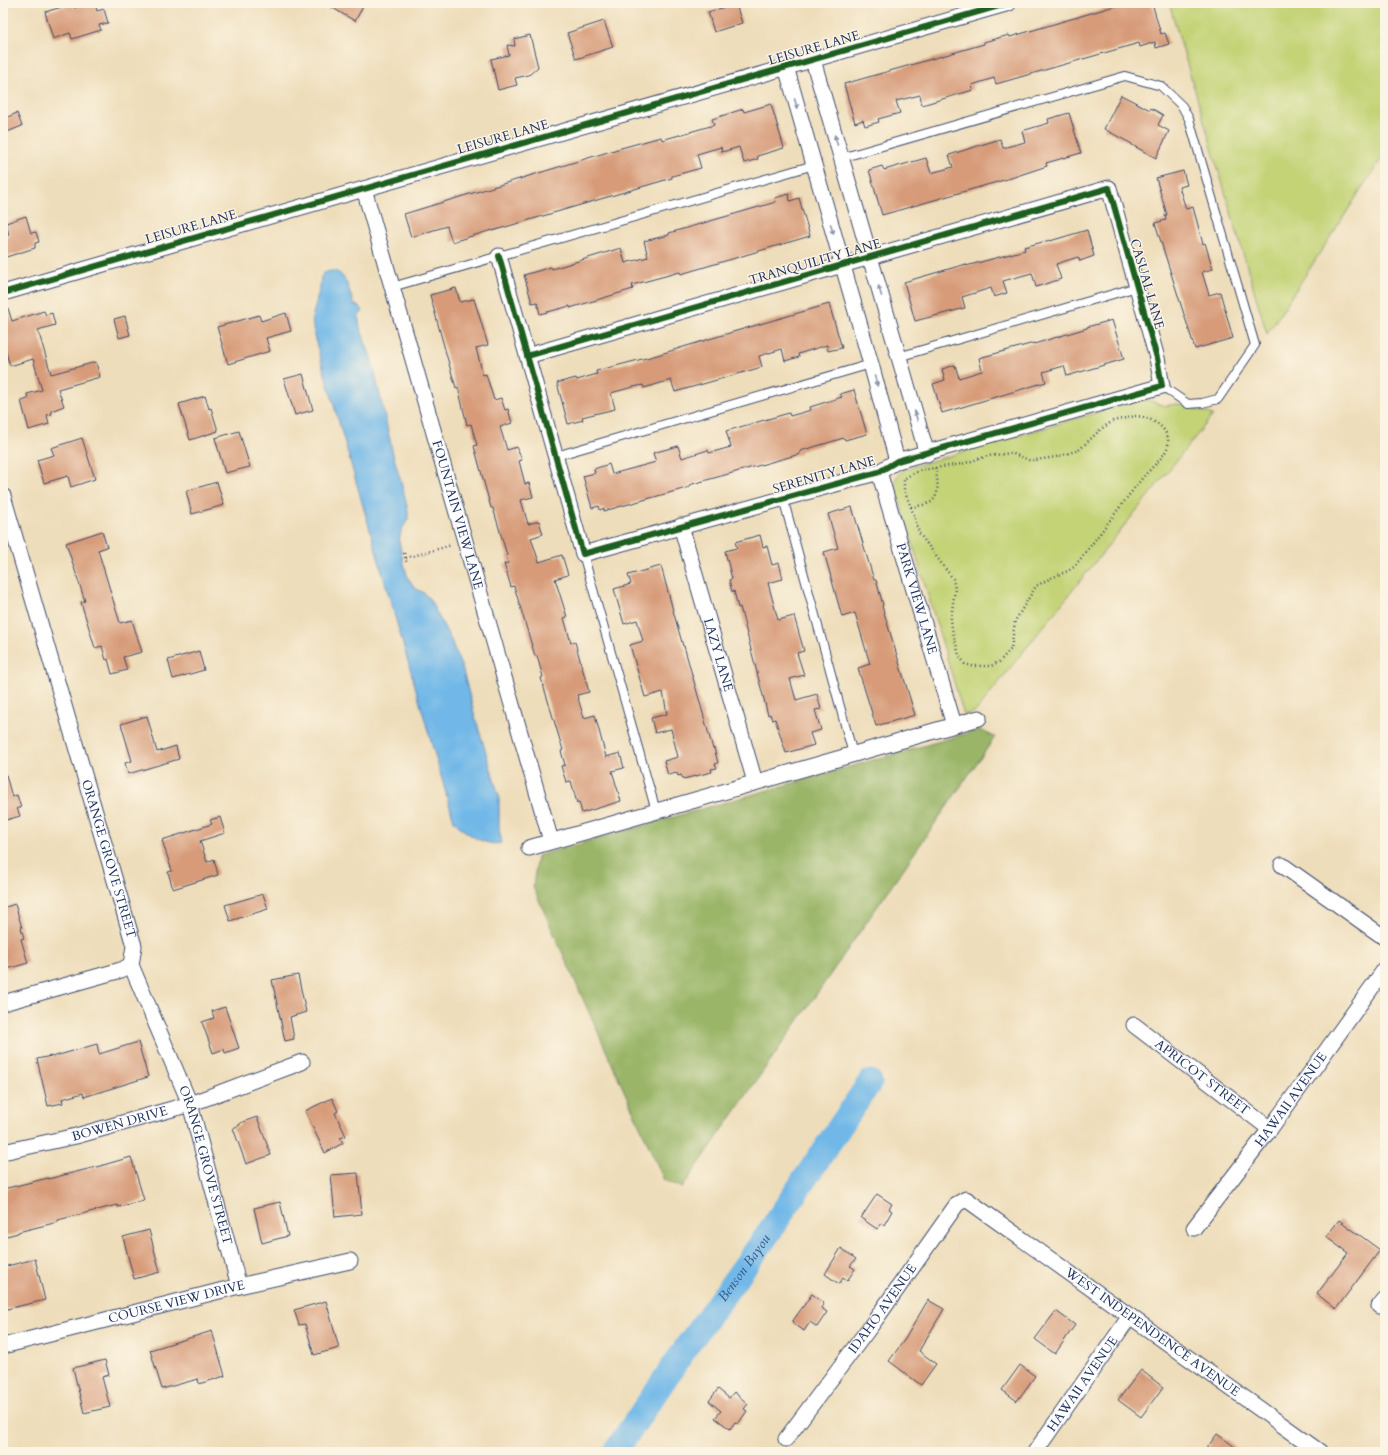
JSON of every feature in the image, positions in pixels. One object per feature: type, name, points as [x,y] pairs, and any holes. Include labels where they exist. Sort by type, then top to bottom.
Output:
[{"type":"street","name":"LEISURE LANE","points":[[3,294],[1009,3]]},
{"type":"street","points":[[813,60],[927,454]]},
{"type":"street","points":[[786,67],[898,461]]},
{"type":"street","name":"TRANQUILITY LANE","points":[[527,356],[1108,188]]},
{"type":"street","name":"CASUAL LANE","points":[[1108,188],[1157,358],[1162,386]]},
{"type":"street","name":"FOUNTAIN VIEW LANE","points":[[364,189],[551,841]]},
{"type":"street","points":[[499,256],[583,554]]},
{"type":"street","name":"SERENITY LANE","points":[[583,554],[880,472],[898,461],[1162,386]]},
{"type":"street","name":"PARK VIEW LANE","points":[[880,472],[954,725]]},
{"type":"street","name":"ORANGE GROVE STREET","points":[[3,496],[134,946],[131,965],[190,1104],[239,1286]]},
{"type":"street","name":"LAZY LANE","points":[[681,526],[755,782]]},
{"type":"street","points":[[529,848],[979,718]]},
{"type":"street","points":[[1282,865],[1385,938]]},
{"type":"street","points":[[3,1002],[121,970],[131,965]]},
{"type":"street","name":"HAWAII AVENUE","points":[[1194,1228],[1270,1129],[1385,969]]},
{"type":"street","name":"APRICOT STREET","points":[[1134,1025],[1270,1129]]},
{"type":"street","name":"BOWEN DRIVE","points":[[3,1152],[76,1136],[190,1104],[302,1062]]},
{"type":"street","name":"IDAHO AVENUE","points":[[786,1439],[876,1318],[957,1204],[966,1199],[984,1212]]},
{"type":"street","name":"WEST INDEPENDENCE AVENUE","points":[[984,1212],[1320,1452]]},
{"type":"street","name":"COURSE VIEW DRIVE","points":[[3,1346],[239,1286],[350,1261]]},
{"type":"street","name":"HAWAII AVENUE","points":[[1035,1452],[1130,1316]]},
{"type":"lane","points":[[841,158],[1126,76],[1161,86],[1182,106],[1189,119],[1254,346],[1218,399],[1202,404],[1188,404],[1162,386]]},
{"type":"lane","points":[[392,286],[814,165]]},
{"type":"lane","points":[[898,357],[1137,288]]},
{"type":"lane","points":[[556,456],[871,364]]},
{"type":"lane","points":[[783,498],[853,754]]},
{"type":"lane","points":[[583,554],[656,811]]},
{"type":"path","points":[[1135,416],[1142,416],[1157,422],[1168,440],[1167,449],[1160,459],[1144,477],[1074,567],[1036,586],[1015,621],[1012,648],[999,662],[991,666],[972,666],[965,664],[962,661],[952,629],[951,618],[955,589],[953,578],[919,533],[904,490],[904,479],[915,472],[935,467],[962,464],[981,457],[1008,454],[1014,454],[1029,460],[1056,457],[1079,450],[1113,421],[1135,416]]},
{"type":"path","points":[[911,507],[927,504],[934,499],[937,483],[935,467]]},
{"type":"path","points":[[406,558],[465,542]]},
{"type":"path","points":[[404,553],[407,564]]},
{"type":"green space","points":[[1169,3],[1385,3],[1385,153],[1267,334]]},
{"type":"green space","points":[[1139,400],[1148,400],[1165,406],[1176,404],[1183,405],[1213,415],[975,712],[964,715],[895,485],[896,479],[905,469]]},
{"type":"green space","points":[[979,730],[995,737],[682,1188],[664,1180],[533,887],[537,856]]},
{"type":"water","points":[[335,271],[343,277],[354,304],[363,311],[358,317],[360,327],[373,364],[393,454],[408,511],[408,519],[401,531],[399,541],[403,561],[408,578],[415,588],[424,593],[430,600],[451,640],[463,671],[499,796],[499,829],[502,843],[496,844],[482,841],[464,830],[454,821],[314,336],[312,318],[321,277],[324,273]]},
{"type":"building","points":[[95,3],[97,11],[104,9],[108,23],[99,25],[101,30],[72,39],[70,33],[53,39],[45,12],[72,4],[74,8]]},
{"type":"building","points":[[324,3],[365,3],[355,21]]},
{"type":"building","points":[[1125,3],[1152,3],[1161,34],[1165,33],[1169,44],[1156,48],[1155,42],[1140,47],[1139,43],[996,84],[994,78],[972,85],[973,90],[922,105],[920,95],[896,101],[900,113],[878,119],[879,122],[865,126],[863,120],[855,123],[844,84],[984,44],[984,42],[1009,35],[1010,37]]},
{"type":"building","points":[[736,4],[742,23],[714,32],[708,12]]},
{"type":"building","points":[[604,21],[613,47],[576,59],[567,33]]},
{"type":"building","points":[[530,35],[538,67],[529,75],[515,78],[517,85],[498,90],[491,59],[509,55],[507,45],[515,46],[514,39]]},
{"type":"building","points":[[1121,95],[1163,115],[1158,125],[1169,131],[1156,158],[1104,129]]},
{"type":"building","points":[[771,104],[784,148],[757,156],[758,159],[744,163],[739,147],[722,152],[721,147],[697,154],[701,168],[672,176],[672,178],[492,231],[452,242],[447,226],[411,237],[404,214],[621,148],[661,137],[662,140],[714,125],[712,119],[743,109],[744,112]]},
{"type":"building","points":[[17,113],[22,126],[7,132],[3,119]]},
{"type":"building","points":[[1069,113],[1081,153],[1046,163],[1047,166],[1011,178],[882,215],[869,170],[882,166],[884,170],[926,158],[931,173],[953,167],[949,155],[1000,139],[1003,148],[1025,142],[1022,131],[1049,123],[1048,119]]},
{"type":"building","points":[[1183,171],[1187,185],[1179,187],[1186,209],[1193,207],[1203,244],[1205,243],[1213,269],[1202,272],[1209,295],[1220,292],[1233,338],[1195,349],[1155,223],[1166,220],[1165,215],[1167,215],[1156,178]]},
{"type":"building","points":[[789,194],[790,201],[799,198],[810,236],[681,274],[680,272],[632,285],[633,289],[570,308],[570,306],[540,314],[537,302],[532,303],[524,275],[551,267],[552,269],[621,248],[625,263],[648,257],[644,241],[669,235],[669,233],[776,202],[775,198]]},
{"type":"building","points":[[26,216],[31,233],[36,232],[39,242],[35,243],[35,248],[3,258],[3,237],[9,235],[6,223]]},
{"type":"building","points":[[1087,230],[1094,256],[1080,261],[1078,257],[1056,264],[1061,279],[1036,287],[1032,273],[1003,281],[1007,293],[994,297],[991,288],[962,297],[965,308],[915,321],[904,282],[966,264],[966,266],[1025,250],[1024,247]]},
{"type":"building","points":[[456,288],[460,302],[474,299],[488,345],[476,348],[483,375],[486,374],[494,400],[501,398],[505,410],[508,409],[512,423],[500,427],[507,450],[517,447],[522,460],[519,461],[525,484],[529,483],[533,497],[521,500],[528,524],[539,521],[543,534],[531,538],[539,562],[562,555],[568,575],[555,579],[567,617],[564,618],[571,643],[575,642],[589,692],[577,695],[584,718],[595,715],[606,757],[620,753],[624,768],[612,771],[621,801],[582,813],[579,802],[577,803],[571,781],[566,782],[561,766],[565,765],[561,751],[563,750],[541,678],[543,677],[537,656],[535,656],[514,586],[511,587],[504,564],[508,563],[507,555],[493,508],[491,508],[474,446],[477,445],[471,424],[467,425],[458,387],[456,388],[430,295]]},
{"type":"building","points":[[3,302],[6,302],[12,321],[44,311],[46,315],[52,313],[55,325],[38,330],[51,374],[96,362],[100,377],[58,389],[64,406],[51,411],[52,414],[47,415],[49,424],[29,430],[21,401],[28,399],[27,394],[42,390],[33,359],[10,366],[3,342]]},
{"type":"building","points":[[829,304],[842,348],[828,351],[827,345],[798,354],[799,357],[785,361],[782,349],[759,356],[762,367],[675,392],[671,380],[644,388],[643,385],[611,393],[615,409],[582,417],[583,420],[568,424],[557,383],[576,378],[577,380],[597,374],[596,371],[654,356]]},
{"type":"building","points":[[286,313],[291,331],[266,338],[270,351],[228,364],[217,327],[259,315],[261,321]]},
{"type":"building","points":[[125,316],[130,335],[119,338],[114,319]]},
{"type":"building","points":[[1112,320],[1124,359],[1067,376],[1064,366],[1043,372],[1046,382],[942,413],[933,384],[945,380],[942,369],[955,365],[959,378],[982,371],[979,358],[1034,344]]},
{"type":"building","points":[[303,374],[313,410],[295,415],[284,379]]},
{"type":"building","points":[[854,390],[867,434],[845,440],[844,438],[800,451],[800,454],[689,485],[690,487],[604,511],[604,508],[600,510],[599,506],[592,508],[583,476],[595,473],[594,469],[609,464],[612,474],[656,462],[653,453],[678,446],[682,458],[708,450],[709,453],[731,447],[726,431],[789,413],[790,416],[811,410],[810,407],[842,397],[840,394]]},
{"type":"building","points":[[205,396],[209,409],[211,408],[218,431],[190,440],[179,404]]},
{"type":"building","points":[[239,431],[250,467],[225,473],[215,438]]},
{"type":"building","points":[[82,438],[95,479],[71,487],[68,476],[44,483],[37,460],[54,455],[51,448]]},
{"type":"building","points":[[217,482],[224,505],[192,514],[186,491]]},
{"type":"building","points":[[852,507],[874,580],[876,580],[882,606],[915,715],[876,726],[858,668],[870,664],[855,613],[842,617],[824,552],[838,548],[828,514]]},
{"type":"building","points":[[102,531],[107,547],[98,550],[120,623],[132,620],[142,652],[123,657],[127,670],[112,674],[108,659],[106,660],[102,646],[95,648],[81,602],[85,601],[66,543]]},
{"type":"building","points":[[760,535],[763,547],[767,546],[772,565],[779,563],[783,579],[768,583],[778,620],[794,616],[804,651],[797,653],[804,675],[790,679],[796,700],[817,694],[821,709],[815,710],[821,730],[810,733],[814,745],[786,753],[775,719],[772,720],[770,714],[768,715],[740,607],[738,608],[734,591],[732,592],[729,580],[732,579],[725,551],[737,548],[735,542]]},
{"type":"building","points":[[661,566],[718,763],[715,764],[717,768],[711,769],[712,772],[683,779],[681,775],[678,776],[677,773],[668,775],[664,761],[678,757],[671,729],[655,733],[651,718],[667,714],[663,692],[645,697],[630,645],[643,641],[637,620],[624,624],[614,589],[631,584],[628,575]]},
{"type":"building","points":[[199,651],[204,670],[173,679],[168,660]]},
{"type":"building","points":[[147,716],[157,752],[176,746],[179,759],[128,774],[125,763],[132,761],[121,724]]},
{"type":"building","points":[[6,775],[12,797],[17,795],[21,808],[17,808],[20,816],[3,821],[3,776]]},
{"type":"building","points":[[220,817],[225,833],[200,841],[207,862],[214,859],[218,875],[173,889],[168,872],[172,871],[162,840],[212,824],[210,820]]},
{"type":"building","points":[[263,894],[268,909],[230,921],[225,905]]},
{"type":"building","points":[[15,904],[24,938],[21,939],[28,963],[7,969],[3,954],[3,908]]},
{"type":"building","points":[[298,975],[306,1012],[290,1017],[294,1039],[285,1041],[272,980]]},
{"type":"building","points":[[225,1007],[239,1048],[225,1053],[224,1049],[213,1053],[202,1022],[214,1018],[212,1011]]},
{"type":"building","points":[[138,1042],[148,1077],[84,1097],[83,1093],[62,1099],[63,1103],[48,1106],[37,1059],[52,1057],[97,1044],[99,1054]]},
{"type":"building","points":[[332,1098],[338,1111],[335,1113],[346,1136],[340,1138],[343,1143],[325,1153],[305,1111]]},
{"type":"building","points":[[257,1117],[271,1155],[246,1164],[233,1128],[240,1125],[240,1123]]},
{"type":"building","points":[[131,1157],[144,1200],[118,1207],[117,1205],[58,1220],[58,1222],[3,1237],[3,1189],[100,1166]]},
{"type":"building","points":[[358,1173],[362,1214],[335,1217],[331,1175]]},
{"type":"building","points":[[877,1194],[892,1204],[889,1209],[892,1211],[884,1225],[881,1223],[877,1229],[861,1218]]},
{"type":"building","points":[[280,1202],[288,1236],[262,1243],[254,1208]]},
{"type":"building","points":[[1339,1220],[1380,1250],[1336,1309],[1317,1294],[1348,1253],[1326,1237]]},
{"type":"building","points":[[149,1230],[160,1272],[134,1279],[123,1237]]},
{"type":"building","points":[[841,1248],[856,1259],[850,1266],[855,1269],[847,1281],[843,1278],[839,1284],[825,1274]]},
{"type":"building","points":[[35,1259],[45,1300],[3,1310],[3,1267]]},
{"type":"building","points":[[812,1294],[824,1303],[821,1308],[827,1312],[817,1327],[810,1322],[804,1331],[792,1322]]},
{"type":"building","points":[[928,1300],[944,1309],[919,1351],[936,1364],[921,1385],[889,1361],[905,1339]]},
{"type":"building","points":[[326,1301],[339,1348],[314,1355],[305,1324],[299,1325],[294,1310]]},
{"type":"building","points":[[1056,1311],[1075,1325],[1055,1354],[1035,1339]]},
{"type":"building","points":[[212,1331],[225,1376],[199,1384],[198,1379],[162,1389],[150,1350]]},
{"type":"building","points":[[105,1360],[109,1375],[102,1377],[110,1407],[84,1413],[73,1368]]},
{"type":"building","points":[[1020,1365],[1035,1376],[1017,1401],[1002,1390]]},
{"type":"building","points":[[1141,1370],[1163,1387],[1141,1417],[1118,1400]]},
{"type":"building","points":[[718,1389],[729,1398],[734,1392],[748,1404],[744,1409],[747,1411],[738,1424],[735,1422],[730,1429],[715,1418],[721,1411],[709,1401]]},
{"type":"building","points":[[1217,1434],[1242,1452],[1204,1452]]},
{"type":"waterway","name":"Benson Bayou","points":[[615,1452],[687,1346],[763,1241],[870,1082]]},
{"type":"cycle path","points":[[3,293],[1009,3]]},
{"type":"cycle path","points":[[499,256],[583,554],[879,472],[897,461],[1162,386],[1157,358],[1109,188],[527,356]]}]
